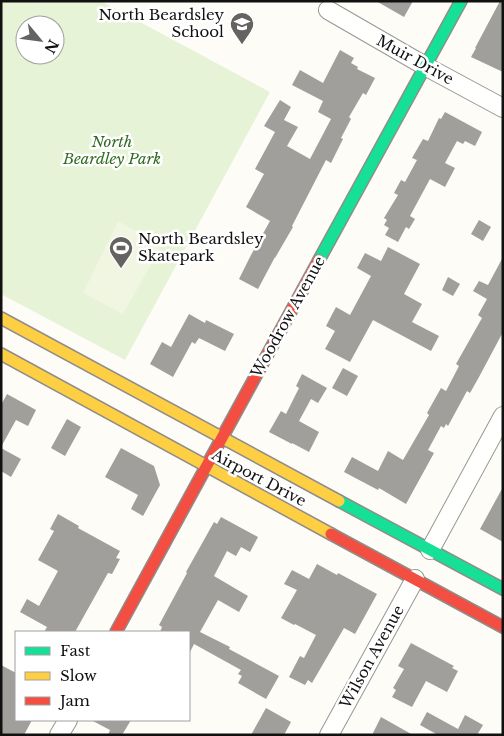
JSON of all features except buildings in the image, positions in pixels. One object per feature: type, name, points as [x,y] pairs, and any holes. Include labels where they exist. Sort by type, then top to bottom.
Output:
[{"type":"main road","name":"Woodrow Avenue","points":[[117,631],[461,1]]},
{"type":"main road","name":"Airport Drive","points":[[1,318],[503,589]]},
{"type":"main road","name":"Airport Drive","points":[[1,354],[503,627]]},
{"type":"street","name":"Muir Drive","points":[[328,10],[503,108]]},
{"type":"street","points":[[430,550],[503,416]]},
{"type":"street","name":"Wilson Avenue","points":[[329,735],[414,579]]},
{"type":"street","points":[[59,735],[67,721]]},
{"type":"green space","name":"North Beardley Park","points":[[1,1],[101,1],[270,92],[125,360],[1,294]]},
{"type":"green space","name":"North Beardsley Skatepark","points":[[118,221],[162,245],[123,314],[83,293]]},
{"type":"traffic: fast","points":[[319,260],[461,1]]},
{"type":"traffic: fast","points":[[339,501],[503,589]]},
{"type":"traffic: slow","points":[[1,318],[339,501]]},
{"type":"traffic: slow","points":[[1,354],[331,534]]},
{"type":"traffic: jam","points":[[117,631],[319,260]]},
{"type":"traffic: jam","points":[[331,534],[503,627]]},
{"type":"place","name":"North Beardsley School","points":[[242,45]]},
{"type":"place","name":"North Beardsley Skatepark","points":[[121,269]]}]
